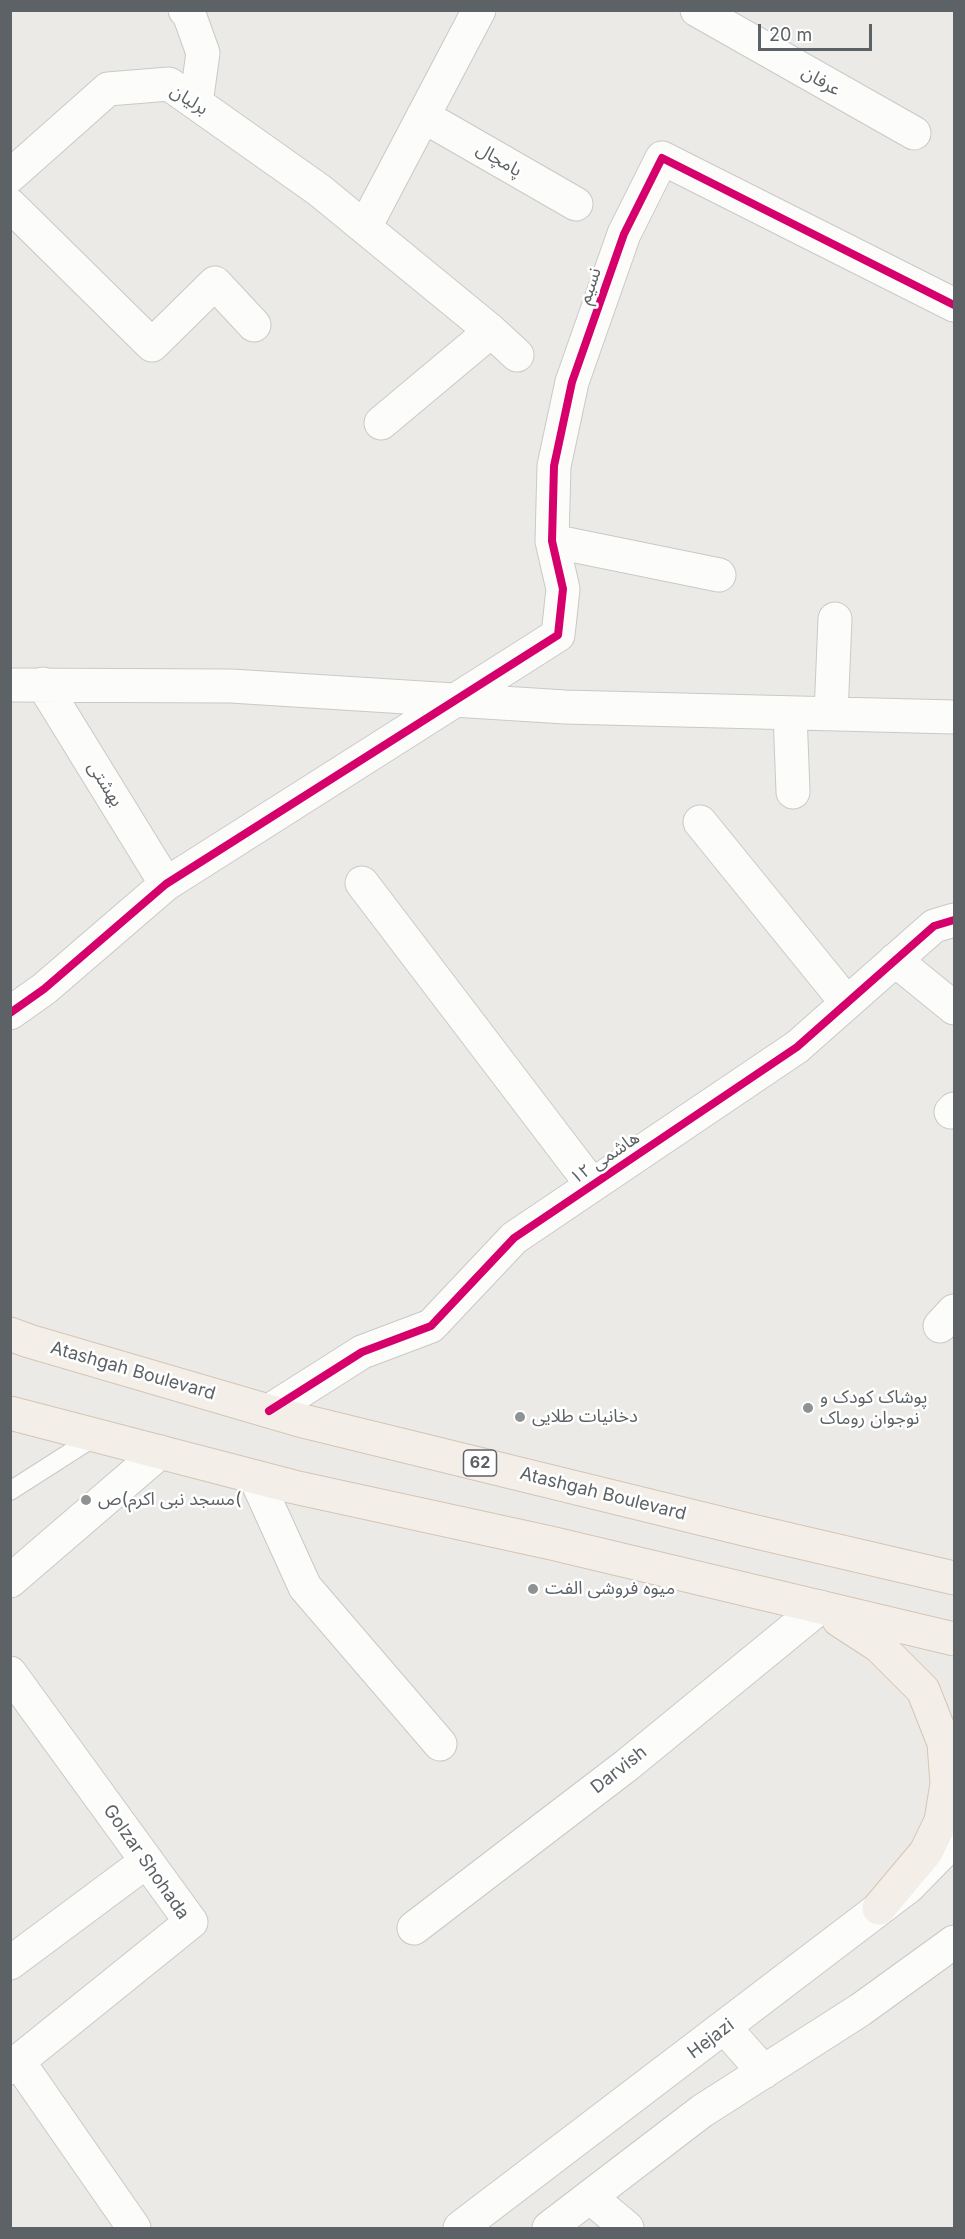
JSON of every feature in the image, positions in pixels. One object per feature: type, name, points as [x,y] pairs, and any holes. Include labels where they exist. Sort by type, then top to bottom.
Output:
[{"type":"main road","name":"Atashgah Boulevard","points":[[10,1334],[268,1411],[954,1578]]},
{"type":"main road","points":[[10,1413],[255,1477],[551,1543],[954,1639]]},
{"type":"main road","points":[[820,1607],[879,1646],[923,1690],[944,1743],[947,1784],[941,1821],[926,1852],[879,1908]]},
{"type":"street","points":[[365,227],[479,10]]},
{"type":"street","name":"عرفان","points":[[697,10],[914,134]]},
{"type":"street","points":[[188,12],[203,53],[196,103]]},
{"type":"street","name":"برلیان","points":[[10,176],[108,89],[169,84],[319,190],[517,355]]},
{"type":"street","name":"پامچال","points":[[423,116],[576,204]]},
{"type":"street","name":"نسیم","points":[[458,699],[558,635],[563,589],[552,541],[554,466],[572,382],[624,234],[663,158],[954,305]]},
{"type":"street","points":[[10,204],[152,345],[215,283],[254,326]]},
{"type":"street","points":[[381,423],[491,331]]},
{"type":"street","points":[[552,541],[719,575]]},
{"type":"street","points":[[831,714],[835,619]]},
{"type":"street","name":"بهشتی","points":[[43,684],[166,884]]},
{"type":"street","points":[[10,685],[231,686],[565,707],[954,717]]},
{"type":"street","points":[[10,1012],[45,989],[166,884],[458,699]]},
{"type":"street","points":[[790,713],[793,792]]},
{"type":"street","points":[[700,822],[847,1003]]},
{"type":"street","points":[[362,883],[592,1185]]},
{"type":"street","name":"۱۲ هاشمی","points":[[268,1411],[362,1352],[431,1326],[514,1238],[797,1047],[934,926],[954,920]]},
{"type":"street","points":[[895,960],[954,1008]]},
{"type":"street","points":[[10,1581],[160,1452]]},
{"type":"street","points":[[255,1477],[305,1587],[440,1744]]},
{"type":"street","name":"Darvish","points":[[414,1928],[627,1765],[820,1607]]},
{"type":"street","name":"Golzar Shohada","points":[[10,1673],[191,1923],[14,2064]]},
{"type":"street","name":"Hejazi","points":[[460,2229],[725,2028],[814,1956],[909,1886],[954,1840]]},
{"type":"street","points":[[10,1963],[147,1861]]},
{"type":"street","points":[[549,2229],[702,2111],[860,2010],[954,1941]]},
{"type":"street","points":[[725,2028],[764,2072]]},
{"type":"street","points":[[14,2064],[134,2229]]},
{"type":"street","points":[[590,2197],[627,2229]]},
{"type":"lane","points":[[10,1491],[96,1436]]},
{"type":"cycle path","points":[[10,1013],[44,989],[166,884],[558,635],[563,589],[552,541],[554,466],[572,382],[624,234],[662,158],[954,305]]},
{"type":"cycle path","points":[[269,1411],[362,1352],[431,1326],[514,1238],[797,1047],[934,926],[954,920]]},
{"type":"place","name":"پوشاک کودک و نوجوان روماک","points":[[808,1408]]},
{"type":"place","name":"دخانیات طلایی","points":[[520,1417]]},
{"type":"place","name":"مسجد نبی اکرم)ص(","points":[[86,1500]]},
{"type":"place","name":"میوه فروشی الفت","points":[[533,1589]]}]
